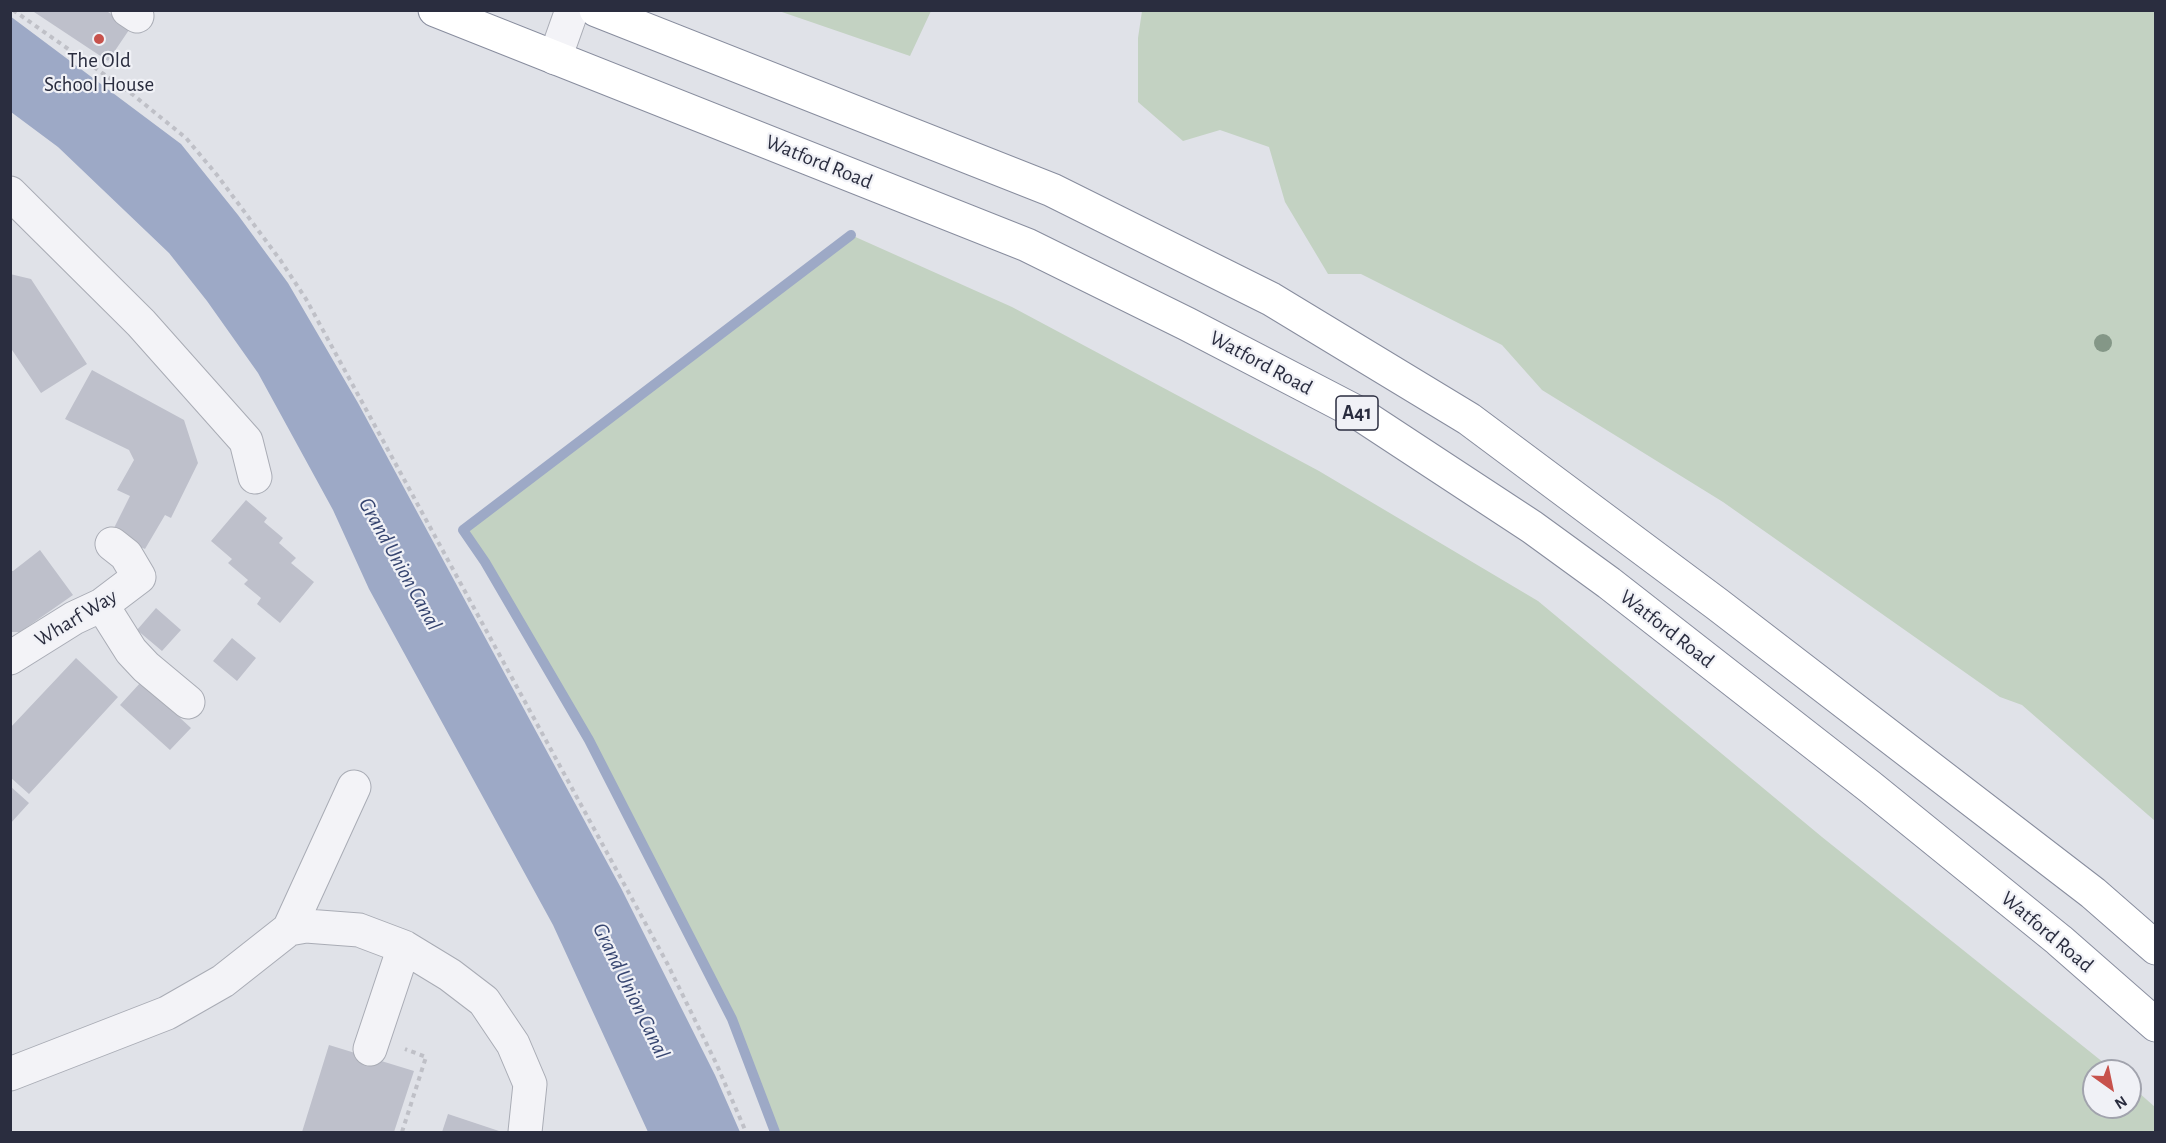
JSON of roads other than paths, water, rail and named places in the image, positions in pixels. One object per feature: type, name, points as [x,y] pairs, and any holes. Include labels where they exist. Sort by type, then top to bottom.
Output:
[{"type":"highway","name":"Watford Road","points":[[435,10],[1027,245],[1188,324],[1360,414],[1532,527],[1609,583],[1896,808],[2059,940],[2156,1025]]},
{"type":"highway","name":"A41","points":[[596,10],[1052,190],[1271,299],[1469,420],[1717,604],[2093,893],[2156,948]]},
{"type":"street","points":[[555,58],[572,10]]},
{"type":"street","points":[[10,193],[141,323],[246,441],[255,477]]},
{"type":"street","name":"Wharf Way","points":[[10,658],[75,618],[102,605],[140,577],[126,555],[112,544]]},
{"type":"street","points":[[102,605],[131,651],[146,668],[188,702]]},
{"type":"street","points":[[290,929],[354,787]]},
{"type":"street","points":[[10,1074],[167,1014],[223,981],[290,929],[306,926],[359,930],[404,947],[450,975],[484,1001],[513,1044],[530,1084],[525,1132]]},
{"type":"street","points":[[372,1043],[404,947]]},
{"type":"water","name":"Grand Union Canal","points":[[10,16],[181,144],[238,215],[288,283],[358,403],[621,888],[715,1075],[740,1132],[648,1132],[553,925],[369,589],[333,510],[258,373],[207,301],[169,253],[58,147],[11,112]]},
{"type":"waterway","points":[[775,1132],[732,1019],[589,740],[485,562],[463,530],[851,235]]},
{"type":"place","name":"The Old School House","points":[[99,39]]}]
